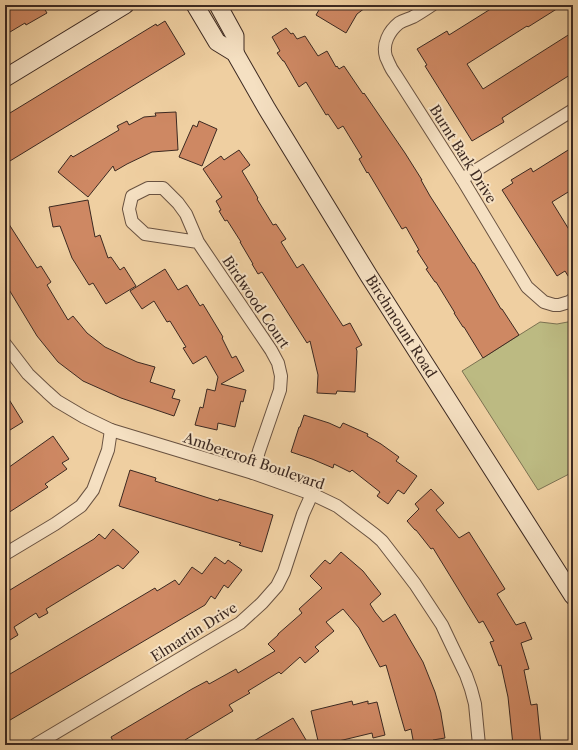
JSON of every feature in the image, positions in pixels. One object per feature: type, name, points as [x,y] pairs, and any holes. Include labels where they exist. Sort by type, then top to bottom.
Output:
[{"type":"main road","points":[[5,78],[125,5]]},
{"type":"main road","name":"Birchmount Road","points":[[195,5],[217,42],[235,53],[369,276],[572,591]]},
{"type":"main road","name":"Birchmount Road","points":[[218,5],[235,36],[235,53]]},
{"type":"street","name":"Burnt Bark Drive","points":[[432,5],[412,18],[398,24],[391,30],[386,42],[385,52],[390,69],[462,179],[528,288],[544,302],[554,305],[569,302],[573,299]]},
{"type":"street","points":[[462,179],[573,110]]},
{"type":"street","name":"Birdwood Court","points":[[198,242],[145,234],[132,222],[129,209],[132,196],[148,188],[163,188],[178,204],[186,214],[198,242],[271,350],[278,363],[281,376],[280,390],[253,473]]},
{"type":"street","name":"Ambercroft Boulevard","points":[[6,347],[28,374],[57,401],[84,417],[112,430],[253,473],[312,494],[352,516],[382,541],[431,607],[442,625],[466,675],[474,704],[479,745]]},
{"type":"street","points":[[5,554],[55,524],[81,506],[92,490],[108,450],[112,430]]},
{"type":"street","name":"Elmartin Drive","points":[[35,745],[246,618],[277,586],[284,572],[303,514],[312,494]]},
{"type":"shaded area","points":[[573,321],[573,472],[538,490],[462,371],[540,322],[557,324]]},
{"type":"building","points":[[5,5],[42,5],[47,13],[26,25],[25,23],[5,35]]},
{"type":"building","points":[[322,5],[369,5],[357,14],[346,33],[316,15]]},
{"type":"building","points":[[497,5],[563,5],[467,64],[483,89],[573,32],[573,73],[502,118],[504,122],[472,141],[425,66],[427,65],[417,49],[447,31],[449,35]]},
{"type":"building","points":[[165,21],[185,54],[5,164],[5,116],[156,24],[157,26]]},
{"type":"building","points":[[286,28],[291,34],[293,33],[297,39],[305,36],[318,56],[327,51],[336,67],[337,66],[339,69],[344,66],[405,153],[430,196],[519,335],[483,358],[436,282],[426,269],[428,268],[417,251],[419,250],[406,227],[402,229],[368,172],[367,173],[359,159],[362,157],[343,126],[338,129],[328,114],[326,115],[306,82],[299,87],[284,61],[277,53],[280,51],[272,37]]},
{"type":"building","points":[[176,112],[178,150],[152,152],[115,171],[113,166],[88,197],[58,172],[71,155],[73,157],[119,130],[117,126],[127,121],[129,125],[144,117],[156,116],[155,113]]},
{"type":"building","points":[[199,121],[217,129],[202,166],[179,157],[193,125],[197,127]]},
{"type":"building","points":[[573,147],[573,189],[552,202],[573,236],[573,284],[565,271],[557,276],[502,190],[513,183],[511,180],[531,168],[533,172]]},
{"type":"building","points":[[239,150],[250,165],[242,171],[273,225],[276,224],[286,239],[281,242],[297,268],[303,264],[343,326],[350,323],[362,345],[356,348],[355,392],[337,391],[336,394],[317,393],[318,375],[310,341],[307,343],[262,272],[258,274],[241,242],[227,220],[225,221],[219,211],[221,210],[216,201],[222,197],[203,169],[221,156],[224,160]]},
{"type":"building","points":[[88,200],[95,237],[100,235],[108,258],[111,257],[120,270],[124,267],[136,286],[106,304],[93,283],[89,285],[72,258],[60,226],[53,227],[49,207]]},
{"type":"building","points":[[5,218],[37,268],[41,266],[51,282],[47,285],[68,320],[73,316],[87,333],[105,347],[137,362],[155,367],[150,382],[175,390],[172,398],[180,400],[174,416],[121,398],[83,381],[58,362],[37,336],[5,283]]},
{"type":"building","points":[[165,269],[178,290],[187,285],[200,306],[203,304],[223,337],[222,338],[232,358],[236,356],[244,371],[221,384],[246,390],[243,402],[241,401],[235,427],[218,423],[217,430],[195,425],[200,407],[203,408],[207,389],[215,391],[218,377],[206,356],[193,364],[183,348],[186,347],[170,321],[167,322],[154,301],[142,309],[130,291]]},
{"type":"building","points":[[5,393],[23,422],[10,430],[5,423]]},
{"type":"building","points":[[304,415],[340,428],[343,423],[368,434],[367,436],[399,457],[396,461],[417,476],[404,494],[398,490],[388,504],[377,496],[380,492],[352,470],[350,472],[334,464],[333,468],[291,452]]},
{"type":"building","points":[[53,436],[69,459],[62,463],[67,469],[45,484],[48,487],[5,515],[5,470]]},
{"type":"building","points":[[130,470],[156,478],[155,481],[218,501],[219,499],[273,515],[262,552],[239,545],[241,543],[119,506]]},
{"type":"building","points":[[431,489],[444,503],[436,510],[459,538],[469,532],[505,589],[497,594],[516,625],[525,622],[532,639],[521,643],[529,669],[524,670],[531,705],[537,704],[541,745],[513,745],[508,697],[501,665],[499,666],[490,642],[494,641],[483,621],[479,623],[433,548],[431,549],[407,521],[419,509],[415,504]]},
{"type":"building","points":[[113,529],[139,552],[123,569],[118,565],[46,609],[48,613],[39,618],[36,613],[14,627],[18,635],[5,643],[5,593],[94,539],[99,534],[105,539]]},
{"type":"building","points":[[341,552],[363,571],[381,594],[370,604],[375,612],[383,622],[395,614],[423,662],[435,692],[441,713],[445,738],[433,740],[434,745],[414,745],[411,729],[405,731],[386,665],[380,667],[359,628],[343,609],[326,622],[334,631],[315,647],[319,651],[305,663],[300,657],[281,674],[279,672],[248,691],[250,693],[229,705],[233,711],[185,740],[188,745],[115,745],[111,737],[192,689],[207,681],[209,684],[236,669],[238,673],[275,651],[268,644],[302,613],[299,609],[322,588],[310,576],[325,560],[330,564]]},
{"type":"building","points":[[215,557],[225,564],[228,560],[242,570],[228,588],[224,585],[215,599],[211,596],[205,605],[5,723],[5,677],[155,588],[157,591],[175,580],[179,585],[192,567],[202,574]]},
{"type":"building","points":[[352,701],[353,705],[368,701],[368,704],[377,702],[385,735],[373,738],[372,733],[319,745],[311,711]]},
{"type":"building","points":[[293,718],[309,745],[247,745]]}]
